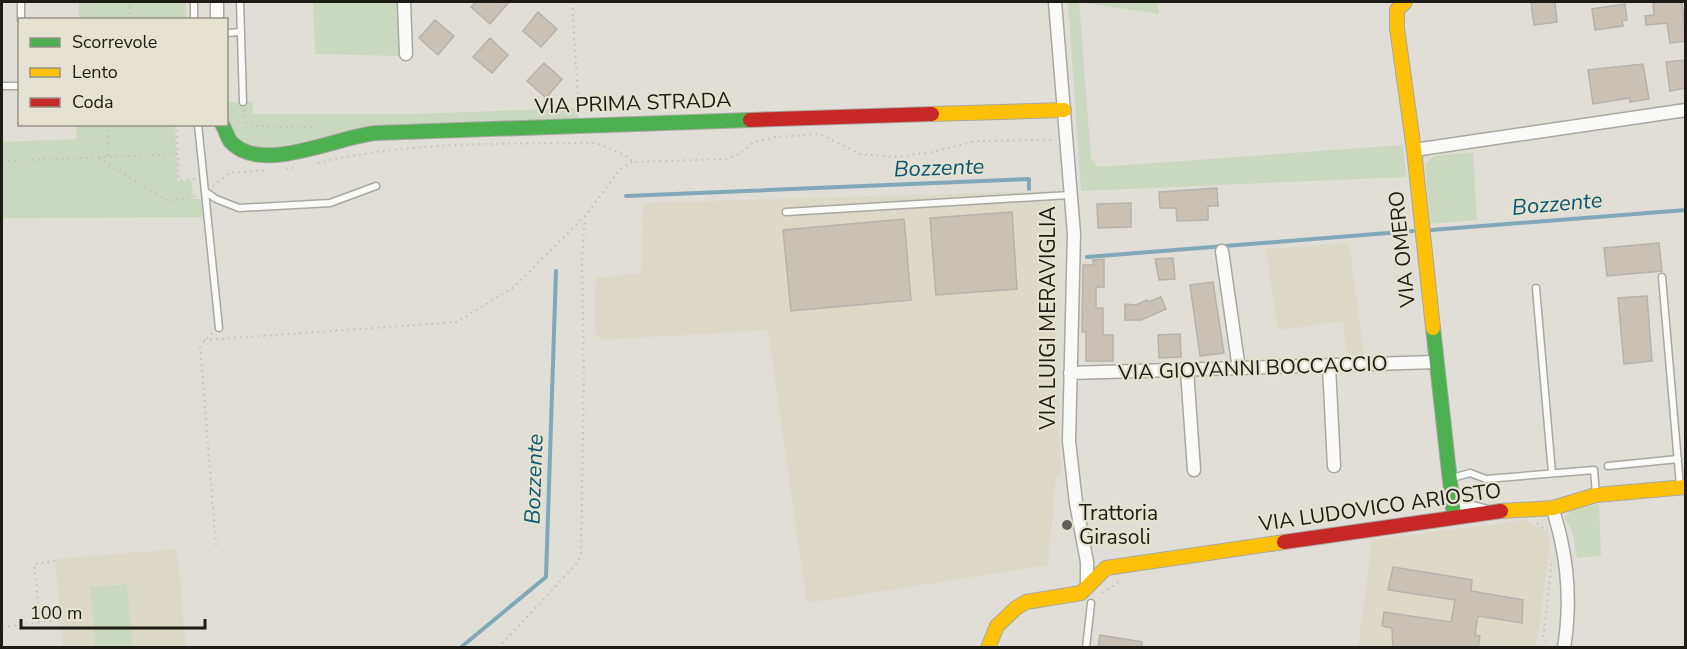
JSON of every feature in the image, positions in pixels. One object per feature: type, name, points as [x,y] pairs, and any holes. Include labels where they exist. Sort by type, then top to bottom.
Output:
[{"type":"street","points":[[217,2],[217,18]]},
{"type":"street","points":[[404,2],[406,54]]},
{"type":"street","name":"VIA LUIGI MERAVIGLIA","points":[[1055,2],[1074,271],[1068,435],[1076,504],[1087,562],[1087,587]]},
{"type":"street","name":"VIA OMERO","points":[[1402,4],[1396,16],[1397,28],[1414,150],[1454,517]]},
{"type":"street","name":"VIA PRIMA STRADA","points":[[223,126],[230,142],[240,150],[253,155],[282,154],[361,135],[405,131],[1064,110]]},
{"type":"street","points":[[1414,150],[1686,110]]},
{"type":"street","points":[[1222,251],[1239,369]]},
{"type":"street","name":"VIA GIOVANNI BOCCACCIO","points":[[1070,373],[1436,362]]},
{"type":"street","points":[[1329,366],[1334,466]]},
{"type":"street","points":[[1187,370],[1194,470]]},
{"type":"street","points":[[1449,484],[1465,506],[1492,512]]},
{"type":"street","name":"VIA LUDOVICO ARIOSTO","points":[[1106,568],[1454,517],[1553,508],[1596,495],[1683,487]]},
{"type":"street","points":[[1553,508],[1564,554],[1568,594],[1568,624],[1564,648]]},
{"type":"street","points":[[988,648],[997,626],[1016,608],[1026,602],[1075,595],[1087,587],[1106,568],[1087,562]]},
{"type":"lane","points":[[21,2],[21,18]]},
{"type":"lane","points":[[194,2],[194,18]]},
{"type":"lane","points":[[240,2],[243,102]]},
{"type":"lane","points":[[228,33],[241,32]]},
{"type":"lane","points":[[2,87],[18,86]]},
{"type":"lane","points":[[198,126],[219,328]]},
{"type":"lane","points":[[206,192],[216,200],[239,208],[330,203],[376,186]]},
{"type":"lane","points":[[786,212],[1070,195]]},
{"type":"lane","points":[[1662,277],[1678,459],[1683,487]]},
{"type":"lane","points":[[1536,288],[1552,473]]},
{"type":"lane","points":[[1608,466],[1678,459]]},
{"type":"lane","points":[[1449,484],[1456,475],[1470,473],[1486,479],[1594,470],[1596,495]]},
{"type":"lane","points":[[1086,648],[1091,603]]},
{"type":"path","points":[[128,18],[131,2]]},
{"type":"path","points":[[572,2],[579,118]]},
{"type":"path","points":[[243,102],[246,123],[252,126],[318,126],[326,129],[334,142],[338,158]]},
{"type":"path","points":[[107,126],[108,158]]},
{"type":"path","points":[[176,126],[179,180],[204,178]]},
{"type":"path","points":[[204,340],[457,322],[514,287],[586,215],[620,169],[633,162],[726,159],[739,154],[754,142],[775,137],[820,134],[860,154],[895,157],[932,153],[976,141],[1058,140]]},
{"type":"path","points":[[315,163],[404,147],[596,143],[625,155],[633,162]]},
{"type":"path","points":[[2,161],[178,154]]},
{"type":"path","points":[[99,158],[167,201],[206,192],[229,173],[271,170]]},
{"type":"path","points":[[281,169],[303,166]]},
{"type":"path","points":[[498,648],[577,563],[581,553],[584,374],[582,260],[583,222],[586,215]]},
{"type":"path","points":[[216,545],[200,346],[219,328]]},
{"type":"path","points":[[1534,521],[1547,531],[1551,539]]},
{"type":"path","points":[[1546,648],[1543,638],[1552,574],[1552,553]]},
{"type":"path","points":[[40,622],[34,564],[55,561]]},
{"type":"path","points":[[1100,595],[1123,578]]},
{"type":"path","points":[[2,627],[60,620]]},
{"type":"shaded area","points":[[1050,191],[1061,474],[1056,476],[1048,565],[807,603],[768,330],[601,340],[595,333],[596,278],[641,273],[643,203]]},
{"type":"shaded area","points":[[1349,243],[1364,356],[1347,357],[1343,321],[1278,330],[1266,249]]},
{"type":"shaded area","points":[[1524,520],[1545,531],[1550,541],[1538,635],[1534,647],[1358,648],[1372,540]]},
{"type":"shaded area","points":[[177,549],[186,647],[133,647],[127,584],[90,587],[95,647],[63,647],[55,559]]},
{"type":"green space","points":[[79,2],[185,2],[186,18],[79,18]]},
{"type":"green space","points":[[313,2],[398,2],[400,56],[315,54]]},
{"type":"green space","points":[[1068,2],[1079,2],[1091,159],[1098,167],[1403,145],[1406,177],[1081,191]]},
{"type":"green space","points":[[1079,2],[1158,2],[1159,14]]},
{"type":"green space","points":[[229,102],[253,102],[253,114],[409,114],[578,108],[579,119],[332,135],[274,148],[251,147],[236,137],[228,124]]},
{"type":"green space","points":[[77,126],[175,126],[178,181],[192,181],[193,199],[202,199],[203,217],[2,218],[2,142],[76,139]]},
{"type":"green space","points":[[1473,152],[1477,220],[1430,224],[1425,164],[1434,156]]},
{"type":"green space","points":[[1599,504],[1601,556],[1577,558],[1572,530],[1564,517],[1573,510]]},
{"type":"green space","points":[[127,584],[133,647],[95,647],[90,587]]},
{"type":"building","points":[[476,2],[509,2],[490,24],[471,7]]},
{"type":"building","points":[[1531,2],[1555,2],[1557,22],[1534,25]]},
{"type":"building","points":[[1653,2],[1682,2],[1686,41],[1670,43],[1667,23],[1646,25],[1645,16],[1654,15]]},
{"type":"building","points":[[1625,4],[1627,20],[1622,21],[1623,26],[1595,30],[1592,9]]},
{"type":"building","points":[[538,12],[557,29],[541,47],[523,31]]},
{"type":"building","points":[[435,20],[454,36],[438,55],[419,38]]},
{"type":"building","points":[[490,38],[508,55],[492,73],[473,57]]},
{"type":"building","points":[[1686,60],[1686,88],[1670,91],[1666,62]]},
{"type":"building","points":[[544,63],[562,79],[546,98],[527,81]]},
{"type":"building","points":[[1643,64],[1649,99],[1630,102],[1630,98],[1593,104],[1588,70]]},
{"type":"building","points":[[1217,188],[1218,206],[1208,206],[1208,220],[1177,221],[1176,208],[1160,208],[1159,192]]},
{"type":"building","points":[[1131,203],[1131,227],[1098,228],[1097,204]]},
{"type":"building","points":[[1012,212],[1017,289],[936,295],[930,218]]},
{"type":"building","points":[[904,219],[911,300],[791,311],[783,230]]},
{"type":"building","points":[[1659,243],[1662,271],[1607,276],[1604,248]]},
{"type":"building","points":[[1173,258],[1175,279],[1159,280],[1155,259]]},
{"type":"building","points":[[1104,259],[1104,287],[1096,287],[1096,308],[1103,308],[1103,335],[1113,335],[1113,361],[1086,361],[1086,332],[1082,332],[1083,265],[1093,265],[1093,260]]},
{"type":"building","points":[[1213,282],[1224,353],[1200,356],[1190,285]]},
{"type":"building","points":[[1647,296],[1652,361],[1624,364],[1618,298]]},
{"type":"building","points":[[1161,297],[1166,309],[1141,320],[1125,320],[1125,304],[1136,305]]},
{"type":"building","points":[[1180,334],[1181,357],[1159,358],[1158,335]]},
{"type":"building","points":[[1393,567],[1472,580],[1471,591],[1523,600],[1522,623],[1478,616],[1475,635],[1480,636],[1478,648],[1393,648],[1392,628],[1382,626],[1384,612],[1451,622],[1455,600],[1388,590]]},
{"type":"building","points":[[1100,635],[1142,642],[1142,648],[1098,648]]},
{"type":"waterway","name":"Bozzente","points":[[626,196],[1029,179],[1029,189]]},
{"type":"waterway","name":"Bozzente","points":[[1431,230],[1686,210]]},
{"type":"waterway","name":"Bozzente","points":[[1087,257],[1413,231]]},
{"type":"waterway","name":"Bozzente","points":[[460,648],[546,577],[556,271]]},
{"type":"traffic: fast","points":[[223,126],[230,141],[243,151],[260,155],[279,155],[376,133],[750,120]]},
{"type":"traffic: fast","points":[[1433,328],[1454,517]]},
{"type":"traffic: slow","points":[[1405,2],[1397,10],[1397,28],[1414,150],[1433,328]]},
{"type":"traffic: slow","points":[[932,114],[1064,110]]},
{"type":"traffic: slow","points":[[1501,511],[1553,508],[1596,495],[1686,487]]},
{"type":"traffic: slow","points":[[988,648],[997,626],[1016,608],[1026,602],[1081,593],[1106,568],[1284,542]]},
{"type":"traffic: jam","points":[[750,120],[932,114]]},
{"type":"traffic: jam","points":[[1284,542],[1501,511]]},
{"type":"place","name":"Trattoria Girasoli","points":[[1067,525]]}]
